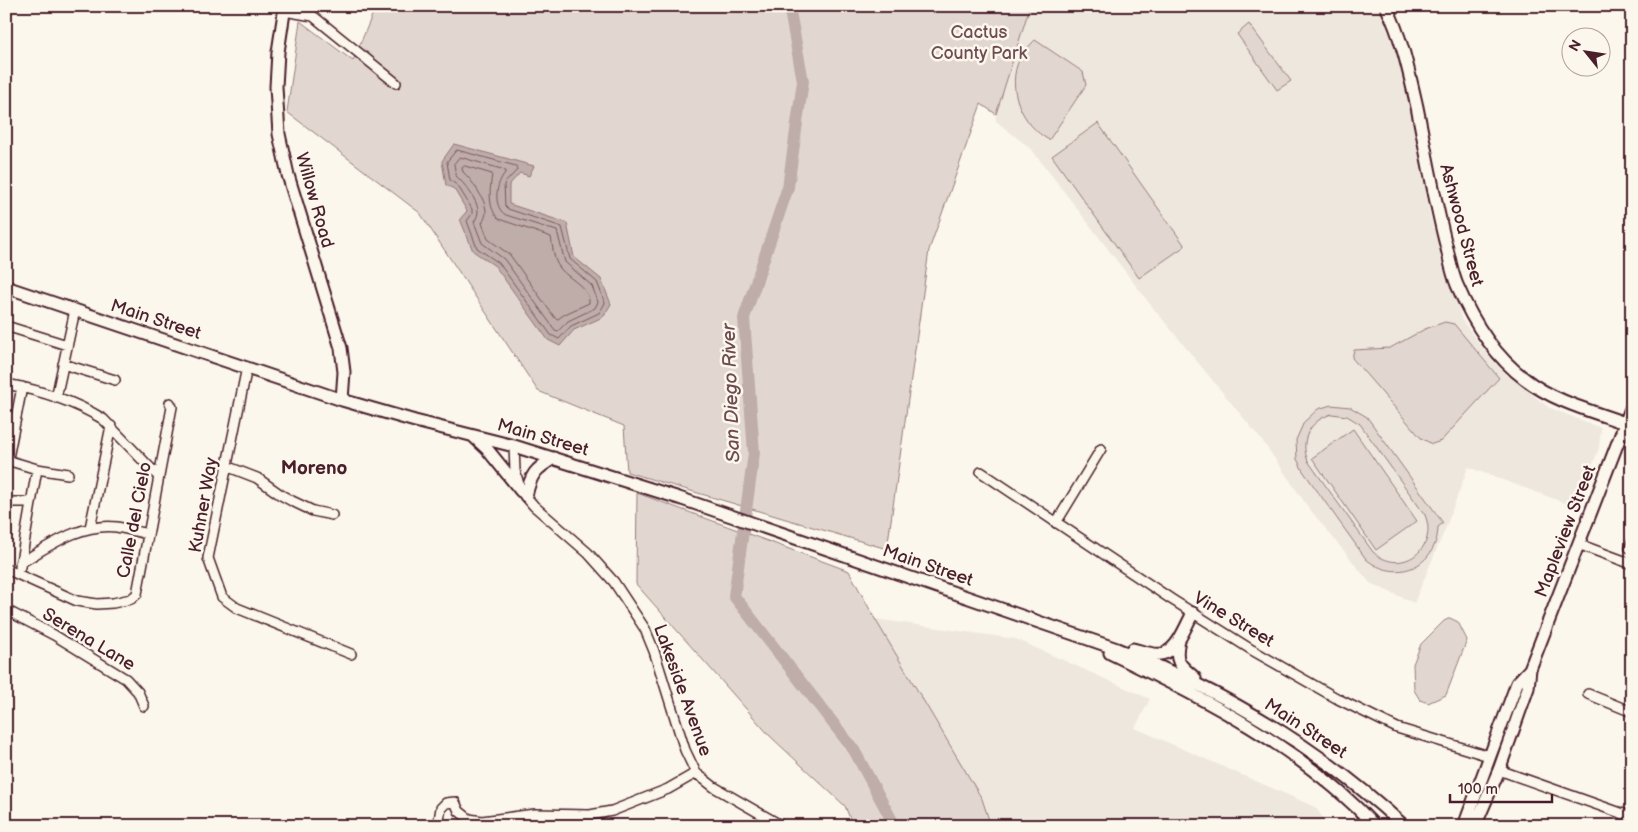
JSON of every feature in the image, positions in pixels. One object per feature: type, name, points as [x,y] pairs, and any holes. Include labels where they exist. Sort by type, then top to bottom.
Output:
[{"type":"main road","name":"Ashwood Street","points":[[1386,6],[1394,23],[1407,62],[1438,209],[1456,283],[1466,303],[1494,349],[1507,364],[1525,379],[1544,392],[1561,400],[1628,425]]},
{"type":"main road","name":"Willow Road","points":[[285,9],[276,78],[278,134],[288,175],[341,348],[344,372],[342,400]]},
{"type":"main road","name":"Main Street","points":[[6,287],[342,400],[514,446],[620,479],[1135,656],[1214,693],[1253,714],[1337,768],[1374,797],[1404,826]]},
{"type":"main road","name":"Mapleview Street","points":[[1470,824],[1498,770],[1528,688],[1530,669],[1578,544],[1628,425],[1632,406]]},
{"type":"main road","points":[[472,435],[487,449],[523,493],[538,467],[554,458]]},
{"type":"main road","points":[[1066,632],[1158,654],[1165,653],[1179,638],[1193,613]]},
{"type":"main road","name":"Main Street","points":[[1066,632],[1176,685],[1246,724],[1322,777],[1375,826]]},
{"type":"main road","points":[[1179,638],[1177,650],[1179,664],[1214,693]]},
{"type":"main road","name":"Mapleview Street","points":[[1470,824],[1489,756],[1517,683],[1530,669]]},
{"type":"street","points":[[285,9],[313,16],[396,83]]},
{"type":"street","points":[[56,398],[75,310]]},
{"type":"street","points":[[6,326],[67,345]]},
{"type":"street","points":[[63,364],[115,380]]},
{"type":"street","name":"Kuhner Way","points":[[247,368],[208,558],[222,597],[237,608],[252,615],[351,654]]},
{"type":"street","points":[[6,384],[56,398],[93,413],[111,426],[159,477]]},
{"type":"street","points":[[22,387],[8,443],[8,458],[10,462],[68,474]]},
{"type":"street","name":"Calle del Cielo","points":[[6,569],[77,600],[97,604],[131,599],[137,594],[172,407],[170,403]]},
{"type":"street","points":[[90,528],[111,426]]},
{"type":"street","name":"Lakeside Avenue","points":[[514,446],[515,471],[523,493],[534,506],[588,553],[614,582],[634,610],[654,651],[685,750],[696,773],[714,786],[782,826]]},
{"type":"street","points":[[1056,524],[1101,449]]},
{"type":"street","points":[[226,466],[257,478],[280,495],[313,511],[332,515]]},
{"type":"street","points":[[18,573],[37,469]]},
{"type":"street","name":"Vine Street","points":[[981,472],[1056,524],[1193,613],[1252,650],[1338,699],[1398,728],[1489,756]]},
{"type":"street","points":[[6,502],[31,502]]},
{"type":"street","points":[[20,563],[67,535],[90,528],[117,527],[148,534]]},
{"type":"street","points":[[1632,543],[1630,548],[1632,549]]},
{"type":"street","points":[[1578,544],[1632,564]]},
{"type":"street","name":"Serena Lane","points":[[6,610],[54,635],[126,679],[138,692],[144,706]]},
{"type":"street","points":[[1588,694],[1632,712]]},
{"type":"street","points":[[1498,770],[1632,817]]},
{"type":"street","points":[[441,826],[439,820],[441,808],[446,804],[454,802],[459,811],[469,820],[482,821],[535,814],[590,815],[612,811],[668,789],[696,773]]},
{"type":"shaded area","points":[[1030,6],[1378,6],[1392,30],[1405,78],[1419,145],[1430,216],[1462,320],[1484,350],[1504,372],[1548,407],[1601,428],[1599,448],[1576,507],[1468,467],[1446,527],[1414,603],[1370,583],[1308,507],[1264,443],[1150,304],[1031,149],[996,121],[996,114]]},
{"type":"shaded area","points":[[875,619],[1016,639],[1150,699],[1135,728],[1315,807],[1329,826],[991,826],[982,799]]},
{"type":"green space","name":"Cactus County Park","points":[[376,6],[1030,6],[996,114],[981,104],[929,250],[887,549],[627,472],[624,426],[538,391],[420,213],[287,112],[300,21],[353,61]]},
{"type":"green space","points":[[1249,24],[1291,81],[1277,90],[1237,34]]},
{"type":"green space","points":[[1035,40],[1083,72],[1086,85],[1049,140],[1031,125],[1019,105],[1015,93],[1014,81],[1020,58]]},
{"type":"green space","points":[[1098,123],[1185,246],[1139,278],[1052,156]]},
{"type":"green space","points":[[1445,322],[1454,324],[1499,378],[1441,441],[1432,444],[1421,438],[1352,358],[1354,350],[1390,348],[1425,329]]},
{"type":"green space","points":[[1331,405],[1350,407],[1367,417],[1443,523],[1438,527],[1436,541],[1431,552],[1423,561],[1413,567],[1402,570],[1390,570],[1366,559],[1303,471],[1297,459],[1296,440],[1304,422],[1318,409]],"holes":[[[1332,414],[1347,416],[1360,424],[1425,515],[1428,527],[1427,539],[1415,556],[1395,562],[1384,559],[1373,552],[1308,461],[1305,446],[1308,432],[1312,426],[1324,417]]]},
{"type":"green space","points":[[1353,429],[1417,521],[1376,550],[1312,458]]},
{"type":"green space","points":[[637,493],[849,571],[875,619],[982,799],[991,826],[853,826],[845,806],[770,736],[636,584]]},
{"type":"green space","points":[[1450,618],[1458,622],[1467,640],[1446,695],[1428,703],[1420,700],[1414,690],[1413,664],[1421,644],[1444,621]]},
{"type":"water","points":[[454,144],[534,166],[529,176],[520,173],[509,185],[509,204],[567,223],[574,257],[601,279],[611,304],[603,317],[574,330],[560,346],[548,340],[495,266],[473,251],[460,219],[467,211],[454,189],[446,185],[442,161]]},
{"type":"waterway","name":"San Diego River","points":[[789,6],[803,81],[788,187],[744,318],[754,453],[734,596],[854,750],[895,826]]},
{"type":"district","name":"Moreno","points":[[314,467]]}]
